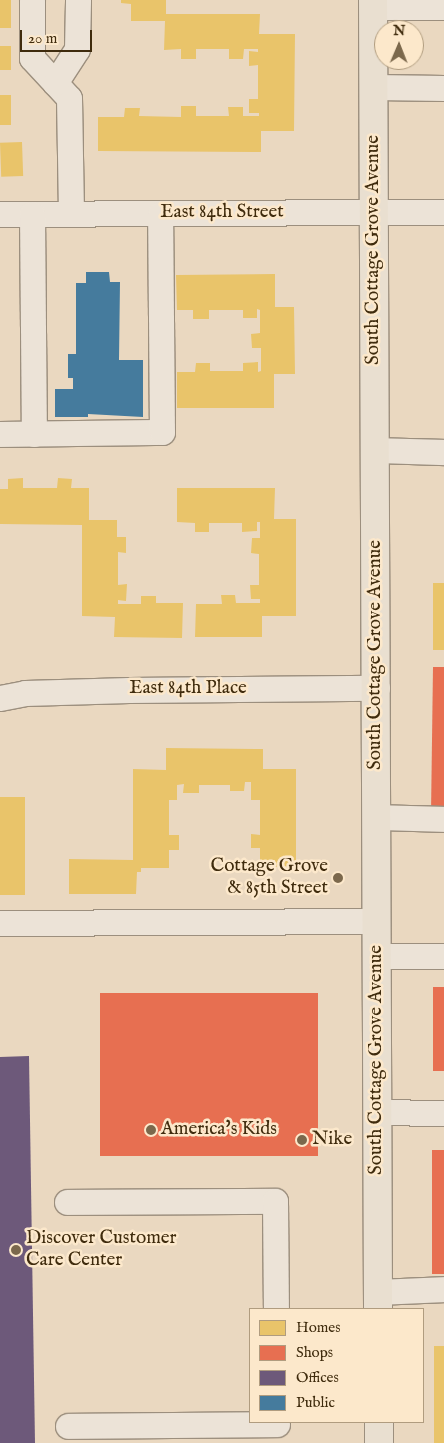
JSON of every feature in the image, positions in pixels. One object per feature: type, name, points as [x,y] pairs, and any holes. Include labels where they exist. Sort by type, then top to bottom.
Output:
[{"type":"main road","name":"South Cottage Grove Avenue","points":[[373,3],[378,1301]]},
{"type":"main road","points":[[379,1423],[379,1443]]},
{"type":"street","points":[[32,0],[32,58],[69,98],[71,214]]},
{"type":"street","points":[[55,83],[77,49],[78,0]]},
{"type":"street","points":[[373,3],[444,7]]},
{"type":"street","points":[[374,87],[444,88]]},
{"type":"street","name":"East 84th Street","points":[[0,214],[444,212]]},
{"type":"street","points":[[32,214],[34,434]]},
{"type":"street","points":[[0,434],[162,432],[160,214]]},
{"type":"street","points":[[376,450],[444,452]]},
{"type":"street","name":"East 84th Place","points":[[0,698],[24,693],[129,690],[377,688]]},
{"type":"street","points":[[376,817],[444,820]]},
{"type":"street","points":[[0,923],[376,921]]},
{"type":"street","points":[[376,956],[444,956]]},
{"type":"street","points":[[377,1112],[444,1113]]},
{"type":"street","points":[[66,1202],[275,1201],[276,1308]]},
{"type":"street","points":[[378,1301],[444,1289]]},
{"type":"street","points":[[68,1426],[277,1430]]},
{"type":"building: Homes","points":[[0,0],[11,0],[11,28],[0,28]]},
{"type":"building: Homes","points":[[121,0],[166,0],[166,14],[260,14],[259,34],[295,34],[294,131],[261,131],[261,152],[98,151],[98,117],[124,117],[125,108],[140,108],[139,116],[181,117],[181,106],[196,106],[196,116],[229,116],[228,107],[243,107],[243,116],[259,116],[259,113],[249,113],[249,99],[258,99],[258,65],[249,66],[249,51],[258,52],[258,49],[244,49],[243,59],[229,59],[229,49],[196,49],[196,59],[181,59],[181,49],[164,50],[165,21],[131,21],[131,4],[121,3]]},
{"type":"building: Homes","points":[[0,46],[11,46],[11,70],[0,70]]},
{"type":"building: Homes","points":[[0,95],[11,95],[11,125],[0,125]]},
{"type":"building: Homes","points":[[22,142],[23,176],[1,177],[0,143]]},
{"type":"building: Homes","points":[[275,274],[275,307],[294,307],[295,374],[274,374],[274,408],[177,408],[177,372],[195,372],[196,363],[210,363],[210,371],[243,371],[243,363],[258,362],[258,372],[261,371],[261,348],[252,348],[251,334],[260,333],[260,310],[257,309],[257,318],[243,318],[243,310],[209,310],[209,319],[193,319],[193,310],[177,310],[176,275]]},
{"type":"building: Homes","points":[[23,478],[23,488],[57,488],[58,478],[72,479],[71,488],[89,488],[89,520],[117,520],[117,537],[126,537],[126,553],[118,552],[118,585],[127,584],[126,601],[118,600],[118,604],[141,604],[141,596],[156,596],[156,603],[183,603],[182,638],[114,637],[115,617],[82,616],[82,525],[0,524],[0,489],[8,489],[8,479]]},
{"type":"building: Homes","points":[[177,488],[275,488],[274,519],[296,519],[296,616],[262,616],[262,637],[195,637],[196,604],[222,604],[221,595],[235,595],[236,603],[260,603],[260,599],[251,599],[250,585],[259,585],[259,554],[251,553],[252,538],[260,538],[260,522],[257,522],[257,531],[242,532],[242,523],[209,523],[209,532],[195,532],[195,523],[177,522]]},
{"type":"building: Homes","points":[[433,583],[444,583],[444,650],[433,650]]},
{"type":"building: Homes","points":[[166,748],[263,749],[263,769],[296,769],[296,866],[260,867],[260,848],[251,848],[251,834],[260,835],[260,800],[251,800],[251,782],[245,782],[244,791],[230,791],[230,785],[199,785],[199,793],[183,793],[184,784],[177,785],[177,800],[169,800],[169,835],[179,835],[179,850],[169,850],[169,868],[141,868],[141,872],[137,872],[136,894],[69,894],[69,859],[133,860],[133,769],[166,770]]},
{"type":"building: Homes","points":[[0,797],[25,797],[25,895],[0,895]]},
{"type":"building: Homes","points":[[434,1346],[444,1346],[444,1443],[434,1443]]},
{"type":"building: Shops","points":[[433,667],[444,667],[444,814],[431,814]]},
{"type":"building: Shops","points":[[433,987],[444,987],[444,1071],[433,1071]]},
{"type":"building: Shops","points":[[100,993],[318,993],[318,1156],[100,1156]]},
{"type":"building: Shops","points":[[432,1150],[444,1150],[444,1274],[432,1274]]},
{"type":"building: Offices","name":"Discover Customer Care Center","points":[[29,1056],[35,1443],[0,1443],[0,1057]]},
{"type":"building: Public","points":[[86,272],[109,272],[110,282],[120,282],[119,360],[143,360],[143,417],[88,414],[88,417],[55,417],[55,389],[73,389],[73,378],[68,378],[68,354],[76,354],[76,283],[86,283]]},
{"type":"place","name":"Cottage Grove & 85th Street","points":[[338,878]]},
{"type":"place","name":"America's Kids","points":[[151,1130]]},
{"type":"place","name":"Nike","points":[[302,1140]]},
{"type":"place","name":"Discover Customer Care Center","points":[[16,1250]]}]
